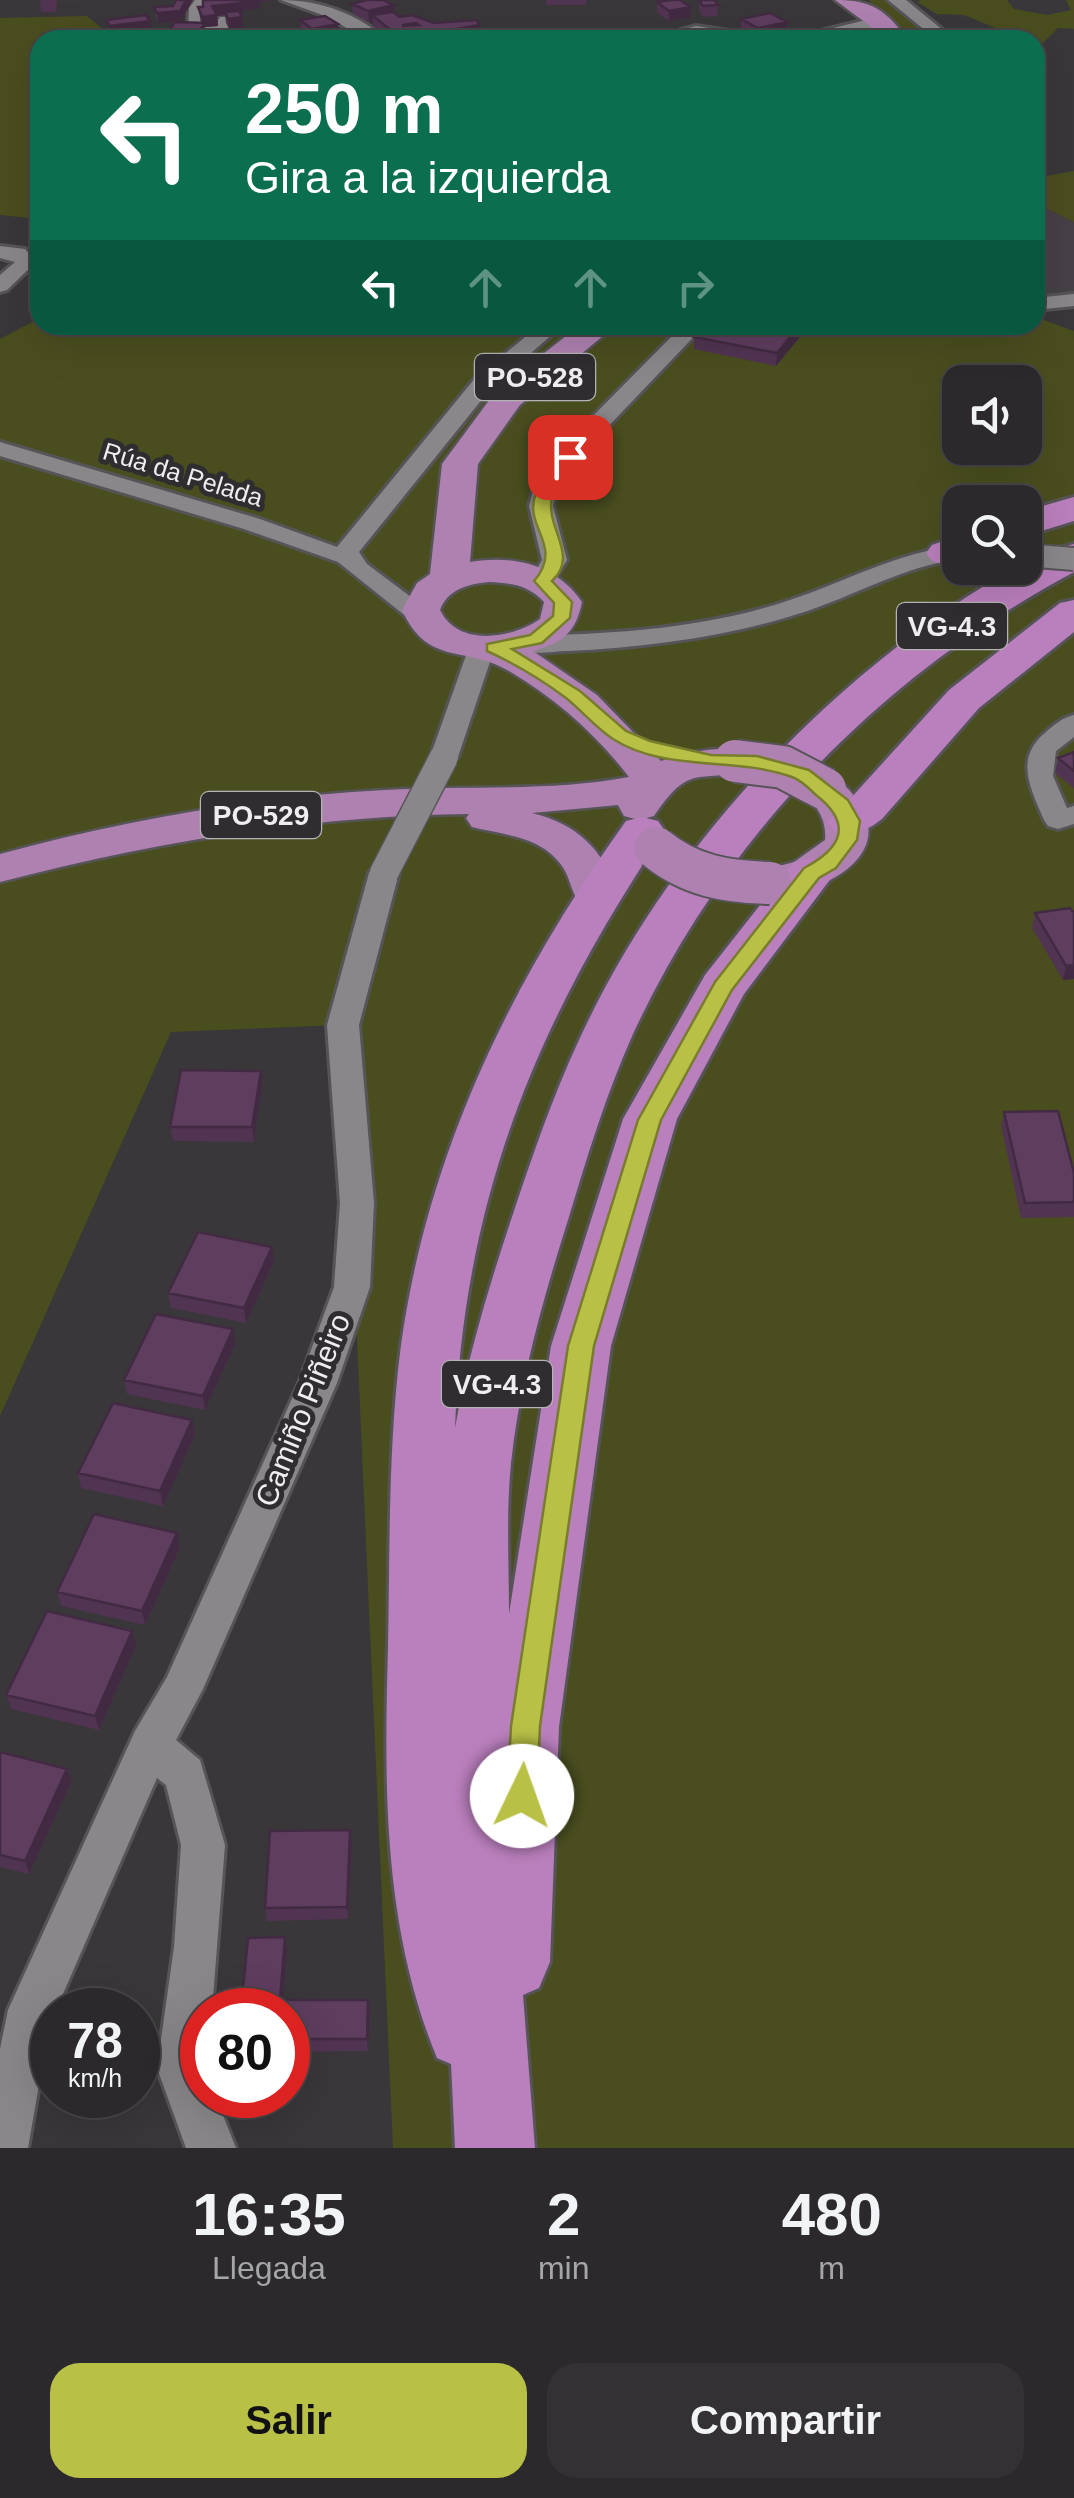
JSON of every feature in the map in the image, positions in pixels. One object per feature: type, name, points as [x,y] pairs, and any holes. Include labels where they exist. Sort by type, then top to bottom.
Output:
[{"type":"highway","points":[[1042,518],[1074,508]]},
{"type":"highway","name":"VG-4.3","points":[[495,2148],[483,1974],[473,1698],[480,1463],[513,1305],[572,1118],[618,1014],[670,922],[722,847],[765,795],[841,714],[896,668],[1008,590],[1074,557]]},
{"type":"highway","points":[[837,805],[866,809],[964,699],[1074,612]]},
{"type":"highway","points":[[495,2148],[428,1889],[420,1759],[424,1422],[438,1302],[464,1185],[487,1108],[515,1040],[595,893],[649,814]]},
{"type":"highway","points":[[495,2148],[513,1971],[526,1726],[581,1346],[650,1120],[723,987],[791,878]]},
{"type":"main road","points":[[847,0],[896,30]]},
{"type":"main road","name":"PO-528","points":[[437,593],[460,464],[508,398],[587,335]]},
{"type":"main road","points":[[455,508],[460,527],[471,543],[503,571]]},
{"type":"main road","points":[[503,571],[542,581],[563,602],[525,639],[442,637],[437,593],[474,572],[503,571]]},
{"type":"main road","points":[[525,639],[526,662],[574,695],[619,735],[668,754],[783,767],[837,805],[850,835],[842,850],[791,878],[732,883],[698,876],[669,860],[619,735]]},
{"type":"main road","points":[[649,814],[690,764],[723,761]]},
{"type":"main road","name":"PO-529","points":[[0,868],[65,849],[174,827],[324,807],[526,802],[649,814]]},
{"type":"main road","points":[[174,827],[244,828],[463,815],[514,820],[556,835],[578,852],[591,874],[595,893]]},
{"type":"street","points":[[203,0],[196,8],[194,27],[222,28],[226,20]]},
{"type":"street","points":[[289,0],[334,14],[362,30]]},
{"type":"street","points":[[896,0],[935,30]]},
{"type":"street","points":[[896,30],[917,17]]},
{"type":"street","points":[[841,30],[866,25]]},
{"type":"street","points":[[690,30],[716,30]]},
{"type":"street","points":[[0,252],[18,252],[26,262],[0,286]]},
{"type":"street","points":[[1045,303],[1074,300]]},
{"type":"street","points":[[437,593],[373,580],[346,556],[354,540],[484,382],[541,335]]},
{"type":"street","points":[[542,581],[551,574],[556,551],[542,514],[544,494],[583,438],[684,335]]},
{"type":"street","name":"Rúa da Pelada","points":[[0,449],[98,475],[261,527],[320,552],[346,556]]},
{"type":"street","points":[[525,639],[610,640],[743,620],[794,607],[942,556]]},
{"type":"street","points":[[1042,556],[1074,557]]},
{"type":"street","points":[[373,580],[437,593]]},
{"type":"street","name":"Camiño Piñeiro","points":[[2,2148],[32,2010],[318,1383],[352,1287],[357,1203],[343,1024],[384,873],[444,757],[525,639]]},
{"type":"street","points":[[1066,817],[1040,776],[1043,748],[1074,723]]},
{"type":"street","points":[[150,1745],[185,1774],[203,1845],[197,1947],[181,2068],[211,2148]]},
{"type":"shaded area","points":[[1045,208],[1074,222],[1074,300],[1045,303]]},
{"type":"green space","points":[[869,0],[895,0],[934,30],[894,30]]},
{"type":"green space","points":[[1007,0],[1014,9],[1048,15],[1071,10],[1066,0],[1074,0],[1074,29],[1058,28],[1045,41],[1045,30],[1001,30],[964,15],[937,14],[917,2]]},
{"type":"green space","points":[[87,16],[104,30],[30,30],[30,218],[0,215],[0,18]]},
{"type":"green space","points":[[1074,171],[1074,222],[1045,208],[1045,176]]},
{"type":"green space","points":[[1045,321],[1074,331],[1074,2148],[393,2148],[343,1025],[171,1032],[0,1416],[0,339],[30,323],[30,335],[1045,335]]},
{"type":"building","points":[[176,0],[186,0],[180,11],[157,13],[154,7],[173,6]]},
{"type":"building","points":[[203,0],[242,0],[212,6],[217,15],[202,17],[198,7],[203,7]]},
{"type":"building","points":[[367,0],[394,5],[368,11],[352,4]]},
{"type":"building","points":[[680,0],[690,7],[669,11],[657,2]]},
{"type":"building","points":[[699,0],[714,0],[718,5],[703,6]]},
{"type":"building","points":[[239,11],[242,17],[228,19],[225,12]]},
{"type":"building","points":[[393,12],[400,17],[412,15],[434,23],[477,20],[479,25],[452,30],[391,30],[372,15]]},
{"type":"building","points":[[770,13],[787,22],[758,28],[741,19]]},
{"type":"building","points":[[146,15],[150,21],[110,26],[106,20]]},
{"type":"building","points":[[325,16],[338,24],[312,29],[300,20]]},
{"type":"building","points":[[175,22],[205,23],[200,30],[170,29]]},
{"type":"building","points":[[696,335],[792,335],[777,353]]},
{"type":"building","points":[[1074,752],[1074,771],[1058,758]]},
{"type":"building","points":[[1070,908],[1074,913],[1074,965],[1066,966],[1035,913]]},
{"type":"building","points":[[181,1070],[261,1071],[252,1127],[170,1127]]},
{"type":"building","points":[[1058,1111],[1074,1173],[1074,1202],[1025,1203],[1004,1112]]},
{"type":"building","points":[[198,1232],[272,1247],[244,1308],[168,1293]]},
{"type":"building","points":[[156,1314],[233,1329],[203,1396],[124,1380]]},
{"type":"building","points":[[113,1403],[192,1420],[160,1491],[78,1473]]},
{"type":"building","points":[[94,1514],[177,1533],[142,1611],[57,1592]]},
{"type":"building","points":[[47,1611],[132,1631],[95,1716],[6,1695]]},
{"type":"building","points":[[0,1752],[67,1769],[25,1861],[0,1855]]},
{"type":"building","points":[[350,1830],[347,1907],[265,1908],[270,1831]]},
{"type":"building","points":[[285,1937],[281,1988],[243,1988],[248,1938]]},
{"type":"building","points":[[310,2000],[368,2000],[367,2039],[310,2039]]},
{"type":"route","points":[[522,1796],[526,1726],[581,1346],[650,1120],[723,987],[812,873],[829,864],[850,835],[850,821],[841,804],[802,774],[757,762],[711,761],[644,746],[619,735],[574,695],[526,662],[494,648],[536,639],[547,634],[562,618],[559,594],[542,581],[551,574],[556,551],[542,514],[544,494],[570,457]]}]
